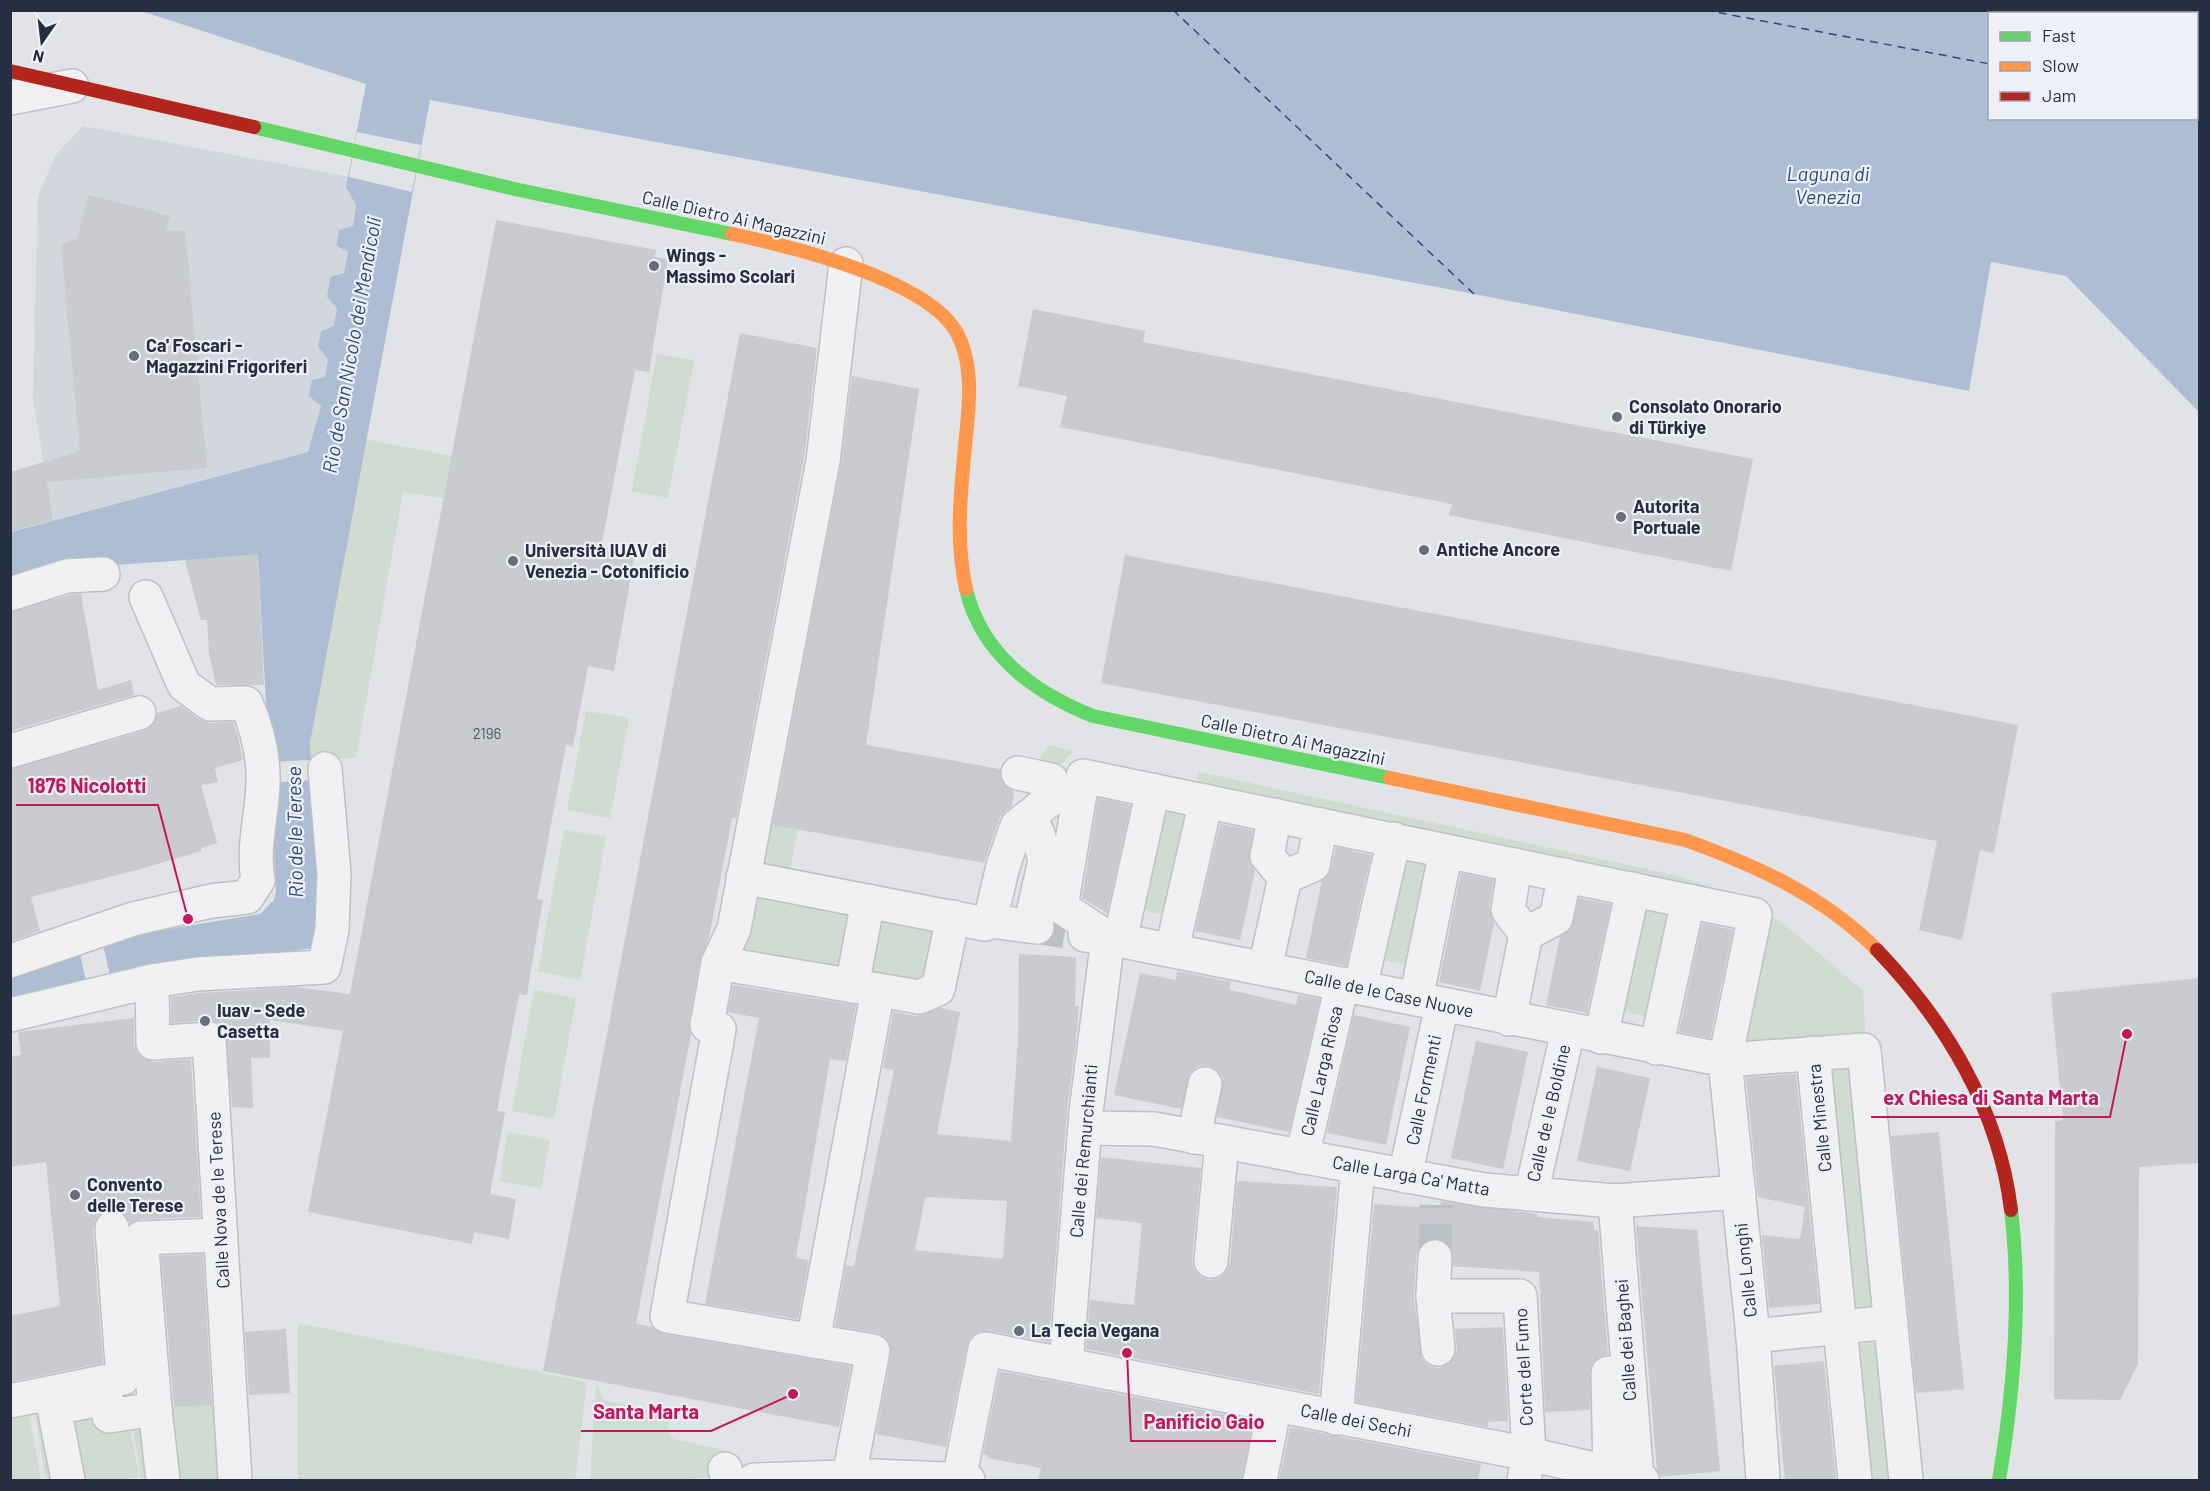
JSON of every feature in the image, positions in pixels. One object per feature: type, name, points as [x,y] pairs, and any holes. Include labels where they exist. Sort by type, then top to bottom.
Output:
[{"type":"street","name":"Calle Dietro Ai Magazzini","points":[[10,71],[439,170],[507,189],[769,241],[846,264],[915,296],[936,309],[958,335],[965,354],[969,400],[960,548],[968,598],[991,644],[1013,670],[1046,696],[1093,716],[1685,840],[1752,863],[1813,897],[1842,917],[1893,965],[1937,1020],[1969,1075],[1993,1128],[2012,1213],[2014,1276],[2011,1384],[1999,1480]]},
{"type":"street","points":[[10,98],[72,86]]},
{"type":"street","points":[[846,264],[822,467],[734,929],[718,963],[707,1025],[719,1029],[667,1316],[873,1351],[849,1476]]},
{"type":"street","points":[[10,594],[67,576],[103,574]]},
{"type":"street","points":[[10,961],[89,938],[133,919],[211,901],[247,897],[258,880],[255,866],[263,783],[261,757],[254,722],[246,703],[210,704],[184,685],[146,597]]},
{"type":"street","points":[[10,752],[139,713]]},
{"type":"street","points":[[1051,780],[1077,758]]},
{"type":"street","points":[[10,1015],[52,1005],[152,993],[198,974],[324,967],[332,930],[334,874],[325,769]]},
{"type":"street","points":[[1018,773],[1051,780]]},
{"type":"street","points":[[1048,923],[1083,776],[1394,839],[1688,901],[1656,1048]]},
{"type":"street","points":[[990,921],[1009,845],[1017,826],[1057,794],[1051,780]]},
{"type":"street","name":"Calle dei Remurchianti","points":[[1066,1365],[1085,1128],[1114,939],[1153,790]]},
{"type":"street","points":[[1172,949],[1206,801]]},
{"type":"street","points":[[1275,815],[1267,856],[1285,876]]},
{"type":"street","points":[[1029,817],[1038,834],[1045,861],[1048,923]]},
{"type":"street","points":[[1285,876],[1313,865],[1321,825]]},
{"type":"street","name":"Calle Larga Riosa","points":[[1302,1157],[1394,839]]},
{"type":"street","name":"Calle Formenti","points":[[1405,1176],[1429,1002],[1446,850]]},
{"type":"street","points":[[1509,1019],[1526,934],[1508,910],[1515,865]]},
{"type":"street","points":[[1526,934],[1556,918],[1565,875]]},
{"type":"street","points":[[1265,969],[1285,876]]},
{"type":"street","points":[[743,877],[985,924],[990,921],[1048,923]]},
{"type":"street","points":[[1601,1037],[1633,889]]},
{"type":"street","points":[[813,1341],[865,988],[868,901]]},
{"type":"street","name":"Calle Longhi","points":[[1688,901],[1755,915],[1725,1060],[1753,1336],[1763,1480]]},
{"type":"street","points":[[718,963],[919,997],[938,989],[954,917]]},
{"type":"street","name":"Calle de le Case Nuove","points":[[1048,923],[1114,939],[1568,1031],[1725,1060],[1813,1053]]},
{"type":"street","name":"Calle Nova de le Terese","points":[[152,993],[153,1043],[209,1039],[234,1480]]},
{"type":"street","name":"Calle de le Boldine","points":[[1531,1194],[1568,1031]]},
{"type":"street","name":"Calle Minestra","points":[[1855,1480],[1813,1053],[1864,1050],[1906,1480]]},
{"type":"street","points":[[1205,1084],[1211,1261]]},
{"type":"street","name":"Calle Larga Ca' Matta","points":[[1085,1128],[1154,1130],[1208,1139],[1405,1176],[1437,1193],[1484,1190],[1616,1202],[1738,1192]]},
{"type":"street","points":[[1336,1418],[1358,1167]]},
{"type":"street","name":"Calle dei Baghei","points":[[1616,1202],[1628,1371],[1630,1478]]},
{"type":"street","points":[[112,1228],[155,1409],[163,1480]]},
{"type":"street","points":[[68,1480],[54,1408],[123,1378],[129,1299],[141,1238],[220,1235]]},
{"type":"street","points":[[1435,1257],[1433,1296],[1438,1349]]},
{"type":"street","name":"Corte del Fumo","points":[[1433,1296],[1520,1296],[1526,1467]]},
{"type":"street","points":[[1753,1336],[1890,1322]]},
{"type":"street","name":"Calle dei Sechi","points":[[964,1480],[985,1348],[1336,1418],[1526,1467],[1630,1478]]},
{"type":"street","points":[[10,1401],[106,1398],[109,1416],[155,1409]]},
{"type":"street","points":[[1260,1480],[1275,1405]]},
{"type":"street","points":[[736,1477],[849,1476],[964,1480]]},
{"type":"shaded area","points":[[83,126],[349,177],[346,187],[356,205],[353,226],[339,230],[336,244],[348,252],[344,273],[330,277],[327,297],[337,308],[334,326],[321,331],[318,347],[328,359],[321,406],[308,452],[53,520],[33,398],[38,196],[55,156]]},
{"type":"shaded area","points":[[657,354],[694,360],[668,498],[632,491]]},
{"type":"shaded area","points":[[364,439],[452,456],[444,498],[403,492],[356,758],[310,760],[310,743]]},
{"type":"shaded area","points":[[821,473],[845,480],[798,829],[787,885],[953,917],[938,989],[735,966]]},
{"type":"shaded area","points":[[586,711],[629,718],[610,818],[567,810]]},
{"type":"shaded area","points":[[1049,745],[1073,751],[1052,776],[1038,761]]},
{"type":"shaded area","points":[[1199,772],[1679,876],[1742,899],[1761,909],[1796,934],[1863,991],[1866,1044],[1731,1044],[1759,915],[1194,795]]},
{"type":"shaded area","points":[[1156,795],[1199,804],[1175,917],[1132,908]]},
{"type":"shaded area","points":[[564,830],[606,837],[580,980],[538,971]]},
{"type":"shaded area","points":[[1394,845],[1441,854],[1417,967],[1369,957]]},
{"type":"shaded area","points":[[1634,895],[1682,905],[1657,1019],[1609,1008]]},
{"type":"shaded area","points":[[534,990],[576,998],[554,1119],[512,1111]]},
{"type":"shaded area","points":[[1858,1062],[1882,1311],[1843,1314],[1819,1066]]},
{"type":"shaded area","points":[[508,1132],[550,1140],[541,1189],[499,1181]]},
{"type":"shaded area","points":[[298,1323],[587,1382],[575,1480],[298,1480]]},
{"type":"shaded area","points":[[1885,1342],[1898,1480],[1858,1480],[1845,1346]]},
{"type":"shaded area","points":[[596,1381],[604,1400],[667,1414],[670,1419],[667,1431],[673,1439],[732,1453],[735,1474],[683,1480],[590,1480]]},
{"type":"shaded area","points":[[218,1404],[226,1480],[168,1480],[161,1408]]},
{"type":"shaded area","points":[[100,1407],[129,1422],[139,1477],[121,1480],[72,1480],[60,1414]]},
{"type":"shaded area","points":[[48,1410],[62,1480],[46,1480],[35,1412]]},
{"type":"shaded area","points":[[29,1416],[41,1480],[11,1480],[11,1420]]},
{"type":"shaded area","points":[[149,1418],[159,1480],[135,1480],[141,1479],[132,1421]]},
{"type":"water","name":"Laguna di Venezia","points":[[141,11],[2199,11],[2199,412],[2066,276],[1991,262],[1969,391],[1474,294],[430,100],[310,743],[320,931],[312,948],[276,953],[277,960],[11,1006],[11,969],[132,935],[260,914],[274,900],[276,891],[258,555],[85,567],[11,588],[11,532],[308,452],[321,406],[309,396],[312,380],[325,377],[328,359],[318,347],[321,331],[334,326],[337,308],[327,297],[330,277],[344,273],[348,252],[336,245],[339,230],[353,226],[356,205],[346,187],[366,84]]},
{"type":"pier","points":[[357,132],[421,145],[412,192],[349,177]]},
{"type":"pier","points":[[313,760],[315,780],[267,783],[266,762]]},
{"type":"pier","points":[[102,940],[112,984],[88,990],[78,945]]},
{"type":"building","name":"Ca' Foscari - Magazzini Frigoriferi","points":[[88,195],[170,216],[166,231],[185,231],[207,468],[47,482],[53,520],[10,532],[10,472],[80,451],[61,245],[77,239]]},
{"type":"building","points":[[496,220],[656,250],[655,257],[668,259],[649,372],[635,370],[601,547],[635,554],[614,671],[588,666],[573,747],[566,745],[537,899],[543,900],[527,995],[519,994],[497,1111],[505,1112],[490,1194],[516,1199],[509,1239],[474,1232],[472,1244],[308,1212],[343,1031],[270,1020],[270,1058],[251,1058],[253,1108],[232,1107],[225,1029],[218,1023],[208,1020],[171,1023],[171,997],[296,987],[350,994]]},
{"type":"building","points":[[1033,309],[1145,331],[1143,342],[1753,459],[1731,571],[1449,515],[1452,504],[1060,427],[1067,396],[1018,386]]},
{"type":"building","points":[[740,333],[817,348],[804,458],[736,818],[732,818],[709,938],[700,960],[689,1022],[691,1034],[636,1324],[653,1327],[664,1334],[851,1366],[839,1427],[543,1371]]},
{"type":"building","points":[[852,376],[919,389],[866,745],[1000,769],[1000,778],[1005,786],[1014,791],[1012,806],[1000,817],[984,863],[773,825],[841,464]]},
{"type":"building","points":[[258,554],[264,685],[216,685],[209,653],[207,620],[201,620],[185,560]]},
{"type":"building","points":[[1125,555],[2018,725],[1994,853],[1980,850],[1962,940],[1919,930],[1937,841],[1101,683]]},
{"type":"building","points":[[81,594],[98,690],[131,680],[134,695],[10,731],[10,612]]},
{"type":"building","points":[[181,706],[199,719],[210,723],[233,722],[238,737],[243,760],[215,768],[218,782],[201,785],[217,843],[201,848],[201,851],[137,870],[31,897],[40,931],[10,941],[10,769],[144,731],[153,725],[157,713]]},
{"type":"building","points":[[1098,798],[1131,805],[1107,913],[1082,898]]},
{"type":"building","points":[[1220,824],[1253,830],[1249,860],[1255,871],[1240,940],[1195,931]]},
{"type":"building","points":[[1336,847],[1371,855],[1346,966],[1306,958],[1322,881],[1331,869]]},
{"type":"building","points":[[1461,873],[1494,880],[1489,908],[1494,923],[1480,991],[1439,982]]},
{"type":"building","points":[[1579,898],[1611,904],[1587,1013],[1546,1005],[1560,937],[1571,929]]},
{"type":"building","points":[[1702,923],[1733,930],[1710,1038],[1679,1032]]},
{"type":"building","points":[[1019,954],[1076,957],[1075,1006],[1079,1006],[1067,1110],[1049,1342],[989,1331],[979,1331],[971,1336],[967,1345],[946,1447],[876,1434],[891,1355],[890,1344],[885,1337],[877,1333],[835,1326],[846,1265],[854,1267],[894,1070],[883,1068],[893,1012],[916,1016],[940,1008],[960,1012],[937,1134],[1011,1141],[1018,1038]],"holes":[[[925,1197],[1007,1201],[1003,1259],[915,1250]]]},
{"type":"building","points":[[1177,971],[1231,982],[1230,990],[1296,1005],[1298,995],[1320,999],[1289,1132],[1217,1117],[1223,1079],[1218,1070],[1208,1066],[1199,1066],[1191,1072],[1181,1109],[1114,1095],[1140,973],[1176,980]]},
{"type":"building","points":[[2199,978],[2199,1163],[2139,1167],[2138,1364],[2120,1400],[2054,1399],[2055,1121],[2063,1120],[2051,993]]},
{"type":"building","points":[[733,985],[856,1005],[846,1061],[830,1059],[796,1258],[809,1260],[798,1319],[705,1304],[759,1018],[728,1012]]},
{"type":"building","points":[[1354,1015],[1410,1027],[1386,1145],[1327,1133]]},
{"type":"building","name":"Convento delle Terese","points":[[134,1018],[134,1044],[137,1052],[144,1059],[154,1062],[191,1059],[201,1217],[140,1219],[130,1223],[120,1211],[110,1209],[101,1213],[95,1220],[93,1229],[103,1363],[10,1382],[10,1316],[60,1306],[46,1162],[10,1167],[10,1057],[21,1055],[18,1032]]},
{"type":"building","points":[[1476,1041],[1528,1052],[1503,1169],[1451,1158]]},
{"type":"building","points":[[1597,1067],[1650,1078],[1630,1171],[1577,1161]]},
{"type":"building","points":[[1796,1074],[1819,1304],[1769,1308],[1762,1235],[1800,1239],[1805,1207],[1758,1197],[1746,1077]]},
{"type":"building","points":[[1939,1132],[1964,1389],[1916,1393],[1891,1136]]},
{"type":"building","points":[[1101,1157],[1201,1168],[1192,1260],[1194,1269],[1201,1277],[1209,1280],[1219,1278],[1227,1271],[1230,1263],[1237,1181],[1337,1187],[1319,1394],[1086,1349],[1090,1300],[1134,1305],[1142,1223],[1096,1218]]},
{"type":"building","points":[[1441,1201],[1537,1214],[1537,1217],[1593,1222],[1594,1230],[1598,1230],[1608,1354],[1599,1357],[1591,1365],[1590,1410],[1545,1412],[1539,1272],[1453,1266],[1451,1248],[1445,1241],[1435,1238],[1420,1246],[1416,1256],[1414,1298],[1422,1359],[1430,1366],[1439,1368],[1449,1364],[1457,1348],[1455,1329],[1503,1327],[1508,1421],[1488,1422],[1488,1427],[1356,1402],[1374,1204],[1428,1208],[1428,1205],[1440,1206]]},
{"type":"building","points":[[1636,1226],[1697,1230],[1720,1471],[1660,1477],[1657,1470]]},
{"type":"building","points":[[203,1254],[212,1405],[174,1407],[161,1256]]},
{"type":"building","points":[[286,1329],[290,1393],[249,1395],[245,1332]]},
{"type":"building","points":[[1824,1361],[1836,1480],[1785,1480],[1774,1366]]},
{"type":"building","points":[[1000,1371],[1253,1420],[1242,1480],[1038,1480],[1041,1468],[987,1458],[987,1455],[983,1454]]},
{"type":"building","points":[[1290,1427],[1481,1464],[1478,1480],[1279,1480]]},
{"type":"ferry route","points":[[1173,10],[1474,294]]},
{"type":"ferry route","points":[[1705,10],[1988,64]]},
{"type":"tunnel","points":[[1037,927],[1065,932]]},
{"type":"tunnel","points":[[1435,1257],[1436,1205]]},
{"type":"traffic: fast","points":[[254,127],[519,190],[732,234]]},
{"type":"traffic: fast","points":[[966,589],[973,612],[997,652],[1031,683],[1072,707],[1093,716],[1390,778]]},
{"type":"traffic: fast","points":[[1999,1480],[2009,1413],[2015,1345],[2016,1278],[2011,1210]]},
{"type":"traffic: slow","points":[[732,234],[820,256],[888,281],[917,296],[941,314],[957,333],[965,355],[969,379],[960,528],[960,549],[966,589]]},
{"type":"traffic: slow","points":[[1390,778],[1685,840],[1737,860],[1787,884],[1834,914],[1877,950]]},
{"type":"traffic: jam","points":[[10,71],[254,127]]},
{"type":"traffic: jam","points":[[1877,950],[1925,1007],[1947,1038],[1965,1070],[1982,1103],[1995,1137],[2005,1173],[2011,1210]]},
{"type":"place","name":"Wings - Massimo Scolari","points":[[654,266]]},
{"type":"place","name":"Ca' Foscari - Magazzini Frigoriferi","points":[[134,356]]},
{"type":"place","name":"Consolato Onorario di Türkiye","points":[[1617,417]]},
{"type":"place","name":"Autorita Portuale","points":[[1621,517]]},
{"type":"place","name":"Antiche Ancore","points":[[1424,550]]},
{"type":"place","name":"Università IUAV di Venezia - Cotonificio","points":[[513,561]]},
{"type":"place","name":"1876 Nicolotti","points":[[188,919]]},
{"type":"place","name":"Iuav - Sede Casetta","points":[[205,1021]]},
{"type":"place","name":"ex Chiesa di Santa Marta","points":[[2127,1034]]},
{"type":"place","name":"Convento delle Terese","points":[[75,1195]]},
{"type":"place","name":"La Tecia Vegana","points":[[1019,1331]]},
{"type":"place","name":"Panificio Gaio","points":[[1127,1353]]},
{"type":"place","name":"Santa Marta","points":[[793,1394]]},
{"type":"water label","name":"Rio de San Nicolo dei Mendicoli","points":[[352,345]]},
{"type":"water label","name":"Rio de le Terese","points":[[295,832]]}]
